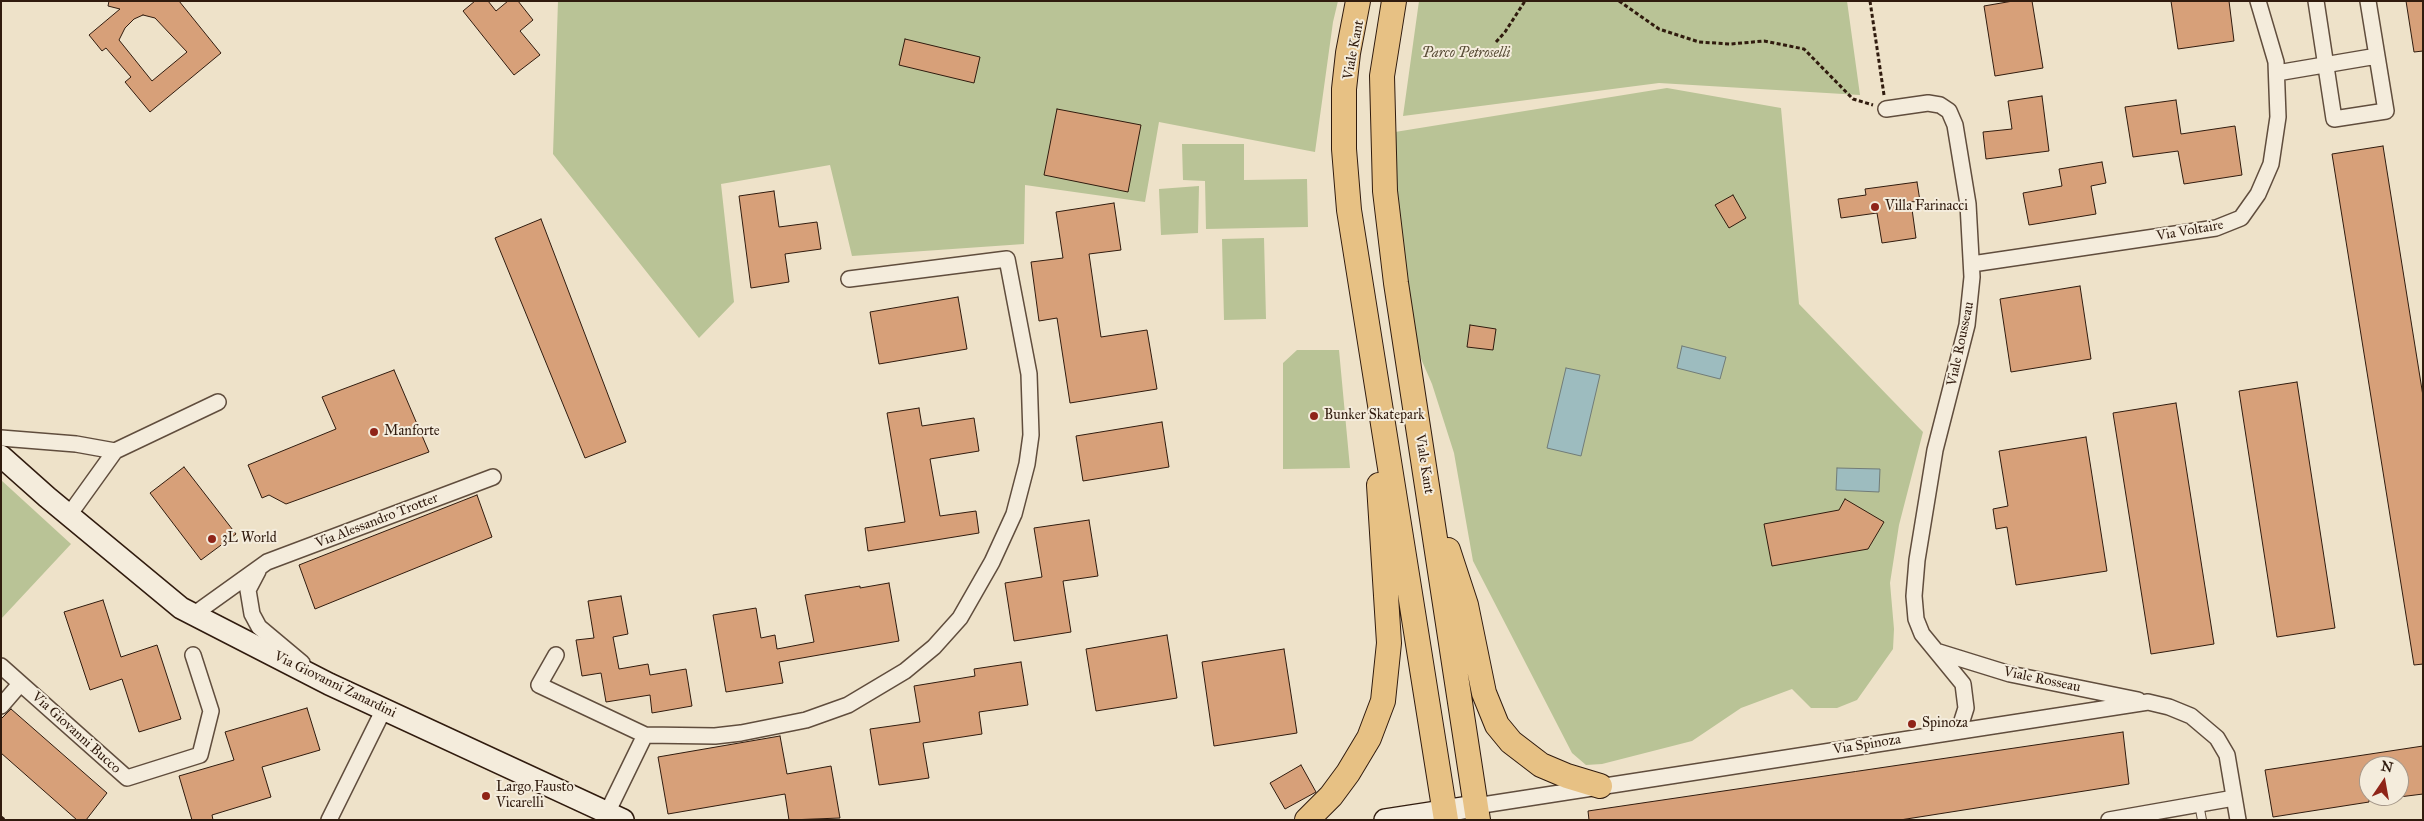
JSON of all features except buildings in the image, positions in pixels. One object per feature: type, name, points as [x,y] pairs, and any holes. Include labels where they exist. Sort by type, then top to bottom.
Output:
[{"type":"main road","name":"Viale Kant","points":[[1358,1],[1348,53],[1344,101],[1344,149],[1349,210],[1446,815]]},
{"type":"main road","name":"Viale Kant","points":[[1394,1],[1386,47],[1382,93],[1385,191],[1396,283],[1477,813]]},
{"type":"main road","points":[[1307,820],[1331,796],[1370,738],[1385,691],[1389,643],[1379,492],[1382,423]]},
{"type":"main road","points":[[1429,498],[1463,594],[1484,693],[1497,725],[1511,742],[1542,765],[1575,779],[1600,786]]},
{"type":"street","name":"Viale Kant","points":[[1344,101],[1360,16],[1367,1]]},
{"type":"street","name":"Viale Kant","points":[[1381,1],[1385,10],[1386,47]]},
{"type":"street","name":"Via Voltaire","points":[[1972,264],[2216,228],[2237,221],[2254,201],[2271,164],[2278,123],[2277,73],[2270,35],[2258,1]]},
{"type":"street","points":[[2316,1],[2334,119],[2386,111],[2368,1]]},
{"type":"street","points":[[2277,73],[2377,56]]},
{"type":"street","name":"Viale Rousseau","points":[[1886,109],[1933,103],[1944,107],[1952,116],[1968,204],[1972,264],[1967,325],[1935,450],[1914,579],[1916,619],[1924,637],[1960,679],[1965,691],[1966,708],[1959,730]]},
{"type":"street","points":[[556,655],[539,685],[645,735],[685,736],[741,733],[806,720],[848,705],[905,671],[934,647],[960,618],[992,562],[1014,514],[1027,464],[1032,435],[1029,374],[1007,259],[849,279]]},
{"type":"street","points":[[69,515],[115,451],[218,402]]},
{"type":"street","points":[[1,438],[76,444],[115,451]]},
{"type":"street","name":"Via Giovanni Zanardini","points":[[1,456],[168,599],[193,615],[322,680],[615,816]]},
{"type":"street","name":"Via Alessandro Trotter","points":[[193,615],[262,565],[493,477]]},
{"type":"street","points":[[262,565],[252,579],[248,590],[252,614],[259,627],[322,680]]},
{"type":"street","name":"Viale Rosseau","points":[[1938,652],[2010,674],[2148,702]]},
{"type":"street","name":"Via Giovanni Bucco","points":[[1,666],[127,778],[200,755],[211,711],[193,655]]},
{"type":"street","points":[[1,706],[20,684]]},
{"type":"street","name":"Via Spinoza","points":[[1446,815],[1477,813],[1600,786],[2148,702],[2184,713],[2197,720],[2213,733],[2226,755],[2238,820]]},
{"type":"street","points":[[329,820],[384,709]]},
{"type":"street","points":[[615,816],[645,735]]},
{"type":"street","points":[[2109,820],[2234,798]]},
{"type":"street","points":[[1385,820],[1446,815]]},
{"type":"lane","points":[[2199,804],[2202,820]]},
{"type":"path","points":[[1496,42],[1505,32],[1525,1]]},
{"type":"path","points":[[1619,1],[1659,29],[1698,42],[1731,44],[1764,41],[1804,50],[1852,98],[1886,109],[1870,1]]},
{"type":"path","points":[[1,817],[5,820]]},
{"type":"green space","points":[[558,1],[1338,1],[1333,22],[1315,152],[1159,122],[1145,202],[1025,185],[1024,244],[852,256],[830,165],[721,184],[734,302],[699,338],[553,154]]},
{"type":"green space","name":"Parco Petroselli","points":[[1419,1],[1847,1],[1860,95],[1659,83],[1403,116]]},
{"type":"green space","points":[[1667,88],[1781,108],[1799,304],[1923,432],[1899,525],[1890,583],[1894,629],[1893,649],[1857,700],[1837,708],[1811,708],[1792,689],[1741,708],[1692,741],[1602,764],[1586,765],[1572,753],[1473,561],[1454,453],[1432,384],[1415,345],[1398,206],[1395,132]]},
{"type":"green space","points":[[1182,144],[1244,144],[1244,180],[1307,179],[1308,227],[1206,229],[1205,181],[1183,180]]},
{"type":"green space","points":[[1199,186],[1198,233],[1161,235],[1159,189]]},
{"type":"green space","points":[[1264,238],[1266,319],[1224,320],[1222,239]]},
{"type":"green space","name":"Bunker Skatepark","points":[[1297,350],[1339,350],[1350,468],[1283,469],[1283,363]]},
{"type":"green space","points":[[1,480],[71,544],[1,619]]},
{"type":"water","points":[[1682,346],[1726,357],[1720,379],[1677,368]]},
{"type":"water","points":[[1566,368],[1600,375],[1581,456],[1547,448]]},
{"type":"water","points":[[1837,468],[1880,469],[1879,492],[1836,490]]},
{"type":"place","name":"Villa Farinacci","points":[[1875,207]]},
{"type":"place","name":"Bunker Skatepark","points":[[1314,416]]},
{"type":"place","name":"Manforte","points":[[374,432]]},
{"type":"place","name":"3L World","points":[[212,539]]},
{"type":"place","name":"Spinoza","points":[[1912,724]]},
{"type":"place","name":"Largo Fausto Vicarelli","points":[[486,796]]}]
